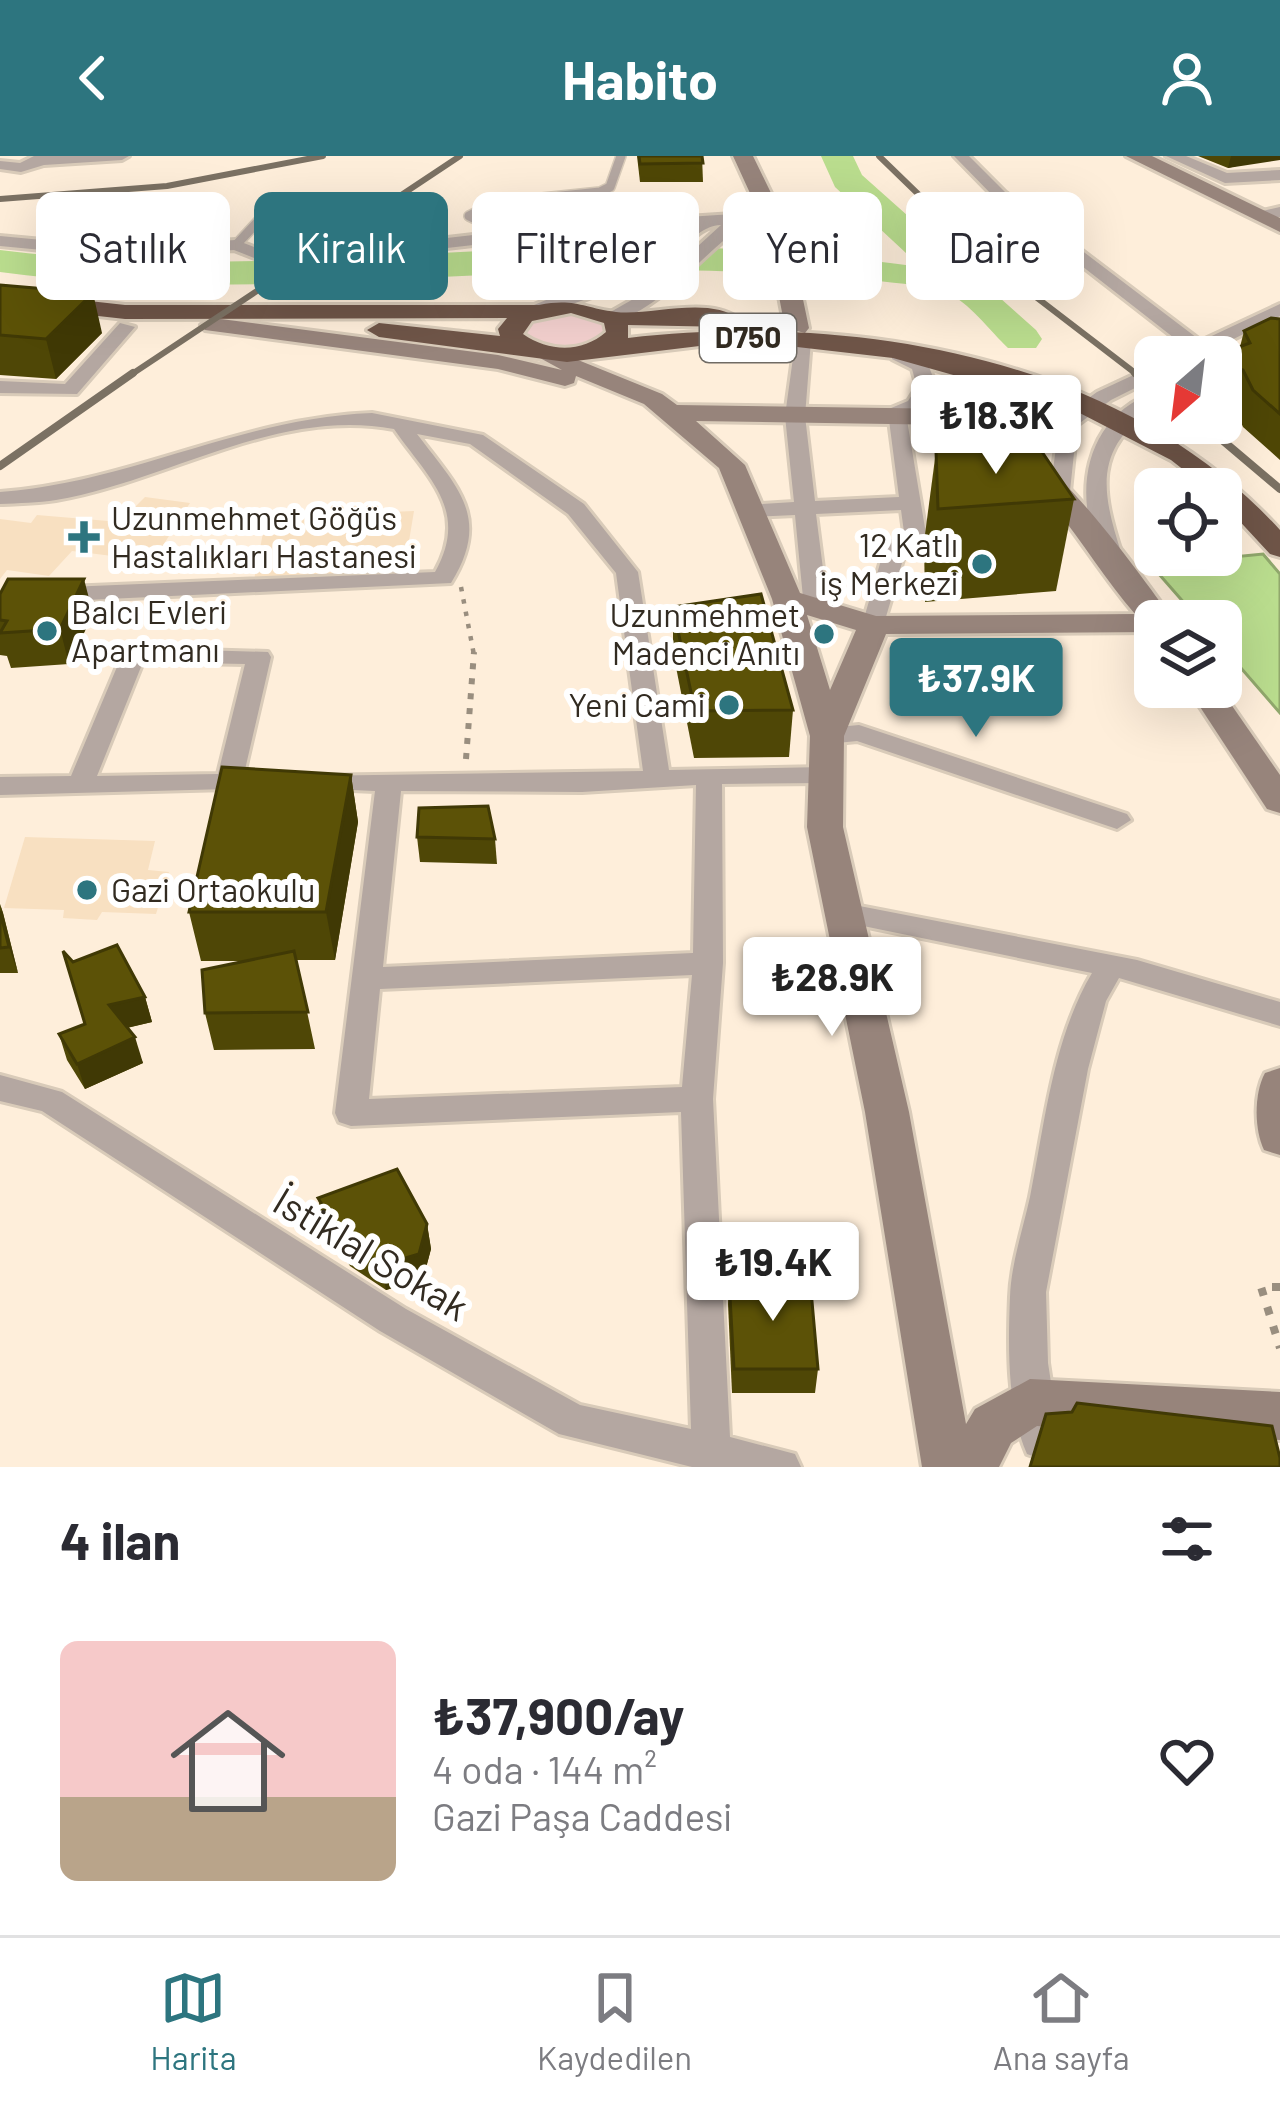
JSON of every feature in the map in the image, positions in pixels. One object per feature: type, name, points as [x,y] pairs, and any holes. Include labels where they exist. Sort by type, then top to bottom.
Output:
[{"type":"highway","name":"D750","points":[[0,298],[162,327],[386,330],[533,349],[593,350],[799,334],[975,370],[1134,411]]},
{"type":"highway","name":"D750","points":[[0,315],[56,321],[589,308],[614,319],[664,315],[970,355],[1096,401]]},
{"type":"highway","points":[[533,349],[510,329],[537,310]]},
{"type":"highway","points":[[593,350],[619,334],[614,319]]},
{"type":"highway","name":"D750","points":[[1178,444],[1280,548]]},
{"type":"highway","name":"D750","points":[[1194,444],[1224,462],[1280,514]]},
{"type":"street","points":[[0,163],[9,156]]},
{"type":"street","points":[[0,163],[122,156]]},
{"type":"street","points":[[742,156],[758,192]]},
{"type":"street","points":[[961,156],[1001,196],[1171,336]]},
{"type":"street","points":[[1136,156],[1269,213],[1280,226]]},
{"type":"street","points":[[1173,156],[1225,178],[1280,175]]},
{"type":"street","points":[[0,185],[39,161]]},
{"type":"street","points":[[1269,213],[1280,243]]},
{"type":"street","points":[[537,310],[630,272],[685,241],[701,220],[723,219]]},
{"type":"street","points":[[614,319],[673,279],[723,233]]},
{"type":"street","points":[[0,241],[116,252],[236,245],[262,256],[369,252],[472,240]]},
{"type":"street","points":[[793,300],[799,334],[794,416],[807,509],[801,604],[805,675],[826,756],[825,827],[887,1112],[948,1467]]},
{"type":"street","points":[[1226,336],[1280,309]]},
{"type":"street","points":[[0,387],[70,390],[125,320]]},
{"type":"street","points":[[214,325],[498,362],[665,408],[981,423],[1060,491],[1137,600]]},
{"type":"street","points":[[1242,350],[1280,331]]},
{"type":"street","points":[[533,349],[665,408]]},
{"type":"street","points":[[593,350],[644,381],[665,408],[731,465],[748,511],[801,604],[874,625],[1134,622]]},
{"type":"street","points":[[885,417],[915,405],[927,387],[920,366],[898,356]]},
{"type":"street","points":[[1060,491],[1067,423],[1134,381]]},
{"type":"street","points":[[826,756],[874,625],[895,550],[915,534],[885,417]]},
{"type":"street","points":[[0,498],[56,494],[271,430],[321,421],[399,422],[476,439],[576,509],[627,572],[657,777]]},
{"type":"street","points":[[0,607],[43,595],[443,578],[458,556],[463,535],[459,507],[399,422]]},
{"type":"street","points":[[1120,582],[1095,502],[1097,455],[1134,423]]},
{"type":"street","points":[[748,511],[908,503]]},
{"type":"street","points":[[81,784],[134,655],[259,656],[229,782]]},
{"type":"street","points":[[1217,708],[1280,801]]},
{"type":"street","points":[[0,786],[709,776],[826,756],[859,733],[1117,820]]},
{"type":"street","points":[[709,776],[708,963],[697,1099],[714,1461]]},
{"type":"street","points":[[388,781],[351,1113],[697,1099]]},
{"type":"street","points":[[844,913],[1111,966],[1280,1014]]},
{"type":"street","points":[[368,979],[708,963]]},
{"type":"street","points":[[1039,1422],[1028,1292],[1072,1069],[1091,1001],[1111,966]]},
{"type":"street","points":[[1280,1085],[1280,1137]]},
{"type":"street","name":"İstiklal Sokak","points":[[0,1088],[51,1102],[393,1320],[573,1421],[714,1461],[781,1467]]},
{"type":"street","points":[[970,1467],[993,1426],[1280,1416]]},
{"type":"lane","points":[[600,192],[610,187],[621,156]]},
{"type":"lane","points":[[236,245],[254,226]]},
{"type":"path","points":[[443,578],[460,584],[474,654],[464,781]]},
{"type":"path","points":[[1280,1287],[1262,1287],[1280,1348]]},
{"type":"shaded area","points":[[590,311],[615,329],[579,351],[522,342],[519,322],[528,316]]},
{"type":"shaded area","name":"Uzunmehmet Göğüs Hastalıkları Hastanesi","points":[[145,497],[190,503],[153,561],[72,551],[49,576],[7,570],[0,579],[0,519],[31,523],[37,515],[120,522]]},
{"type":"shaded area","points":[[414,511],[403,577],[254,580],[266,517]]},
{"type":"shaded area","points":[[1263,554],[1280,574],[1280,713],[1242,669],[1242,600],[1182,600],[1161,576],[1242,576],[1242,556]]},
{"type":"shaded area","name":"Gazi Ortaokulu","points":[[25,837],[155,841],[148,870],[169,872],[156,914],[102,912],[97,920],[63,918],[64,910],[4,908]]},
{"type":"building","points":[[639,156],[702,156],[703,163],[640,164]]},
{"type":"building","points":[[0,285],[36,288],[36,300],[86,300],[46,339],[0,335]]},
{"type":"building","points":[[1271,318],[1280,319],[1280,414],[1253,390],[1242,370],[1242,346],[1250,343],[1244,331]]},
{"type":"building","points":[[1038,446],[1074,499],[938,509],[936,451],[941,447]]},
{"type":"building","points":[[8,579],[84,579],[60,629],[0,633],[7,621],[0,620],[0,594]]},
{"type":"building","points":[[761,594],[793,710],[695,711],[673,607]]},
{"type":"building","points":[[222,767],[351,775],[326,912],[189,912]]},
{"type":"building","points":[[488,806],[495,839],[417,837],[419,808]]},
{"type":"building","points":[[0,911],[9,947],[0,948]]},
{"type":"building","points":[[117,945],[145,997],[109,1005],[135,1037],[77,1064],[59,1034],[85,1024],[63,951],[73,962]]},
{"type":"building","points":[[294,951],[308,1012],[205,1013],[202,970]]},
{"type":"building","points":[[397,1169],[427,1224],[419,1254],[382,1265],[345,1241],[318,1198]]},
{"type":"building","points":[[729,1279],[810,1279],[818,1369],[734,1369]]},
{"type":"building","points":[[1077,1403],[1272,1426],[1280,1467],[1030,1467],[1046,1414],[1072,1412]]},
{"type":"waterway","points":[[837,156],[847,180],[1022,339]]},
{"type":"waterway","points":[[0,261],[72,271],[215,276],[575,258],[671,258],[906,277]]},
{"type":"railway","points":[[0,199],[167,186],[323,156]]},
{"type":"railway","points":[[129,376],[460,156]]},
{"type":"railway","points":[[879,156],[981,255],[1134,372]]},
{"type":"railway","points":[[0,466],[133,373]]},
{"type":"railway","points":[[1227,444],[1280,489]]},
{"type":"place","name":"Uzunmehmet Göğüs Hastalıkları Hastanesi","points":[[84,537]]},
{"type":"place","name":"12 Katlı iş Merkezi","points":[[982,564]]},
{"type":"place","name":"Balcı Evleri Apartmanı","points":[[47,631]]},
{"type":"place","name":"Uzunmehmet Madenci Anıtı","points":[[824,634]]},
{"type":"place","name":"Yeni Cami","points":[[729,705]]},
{"type":"place","name":"Gazi Ortaokulu","points":[[87,890]]}]
